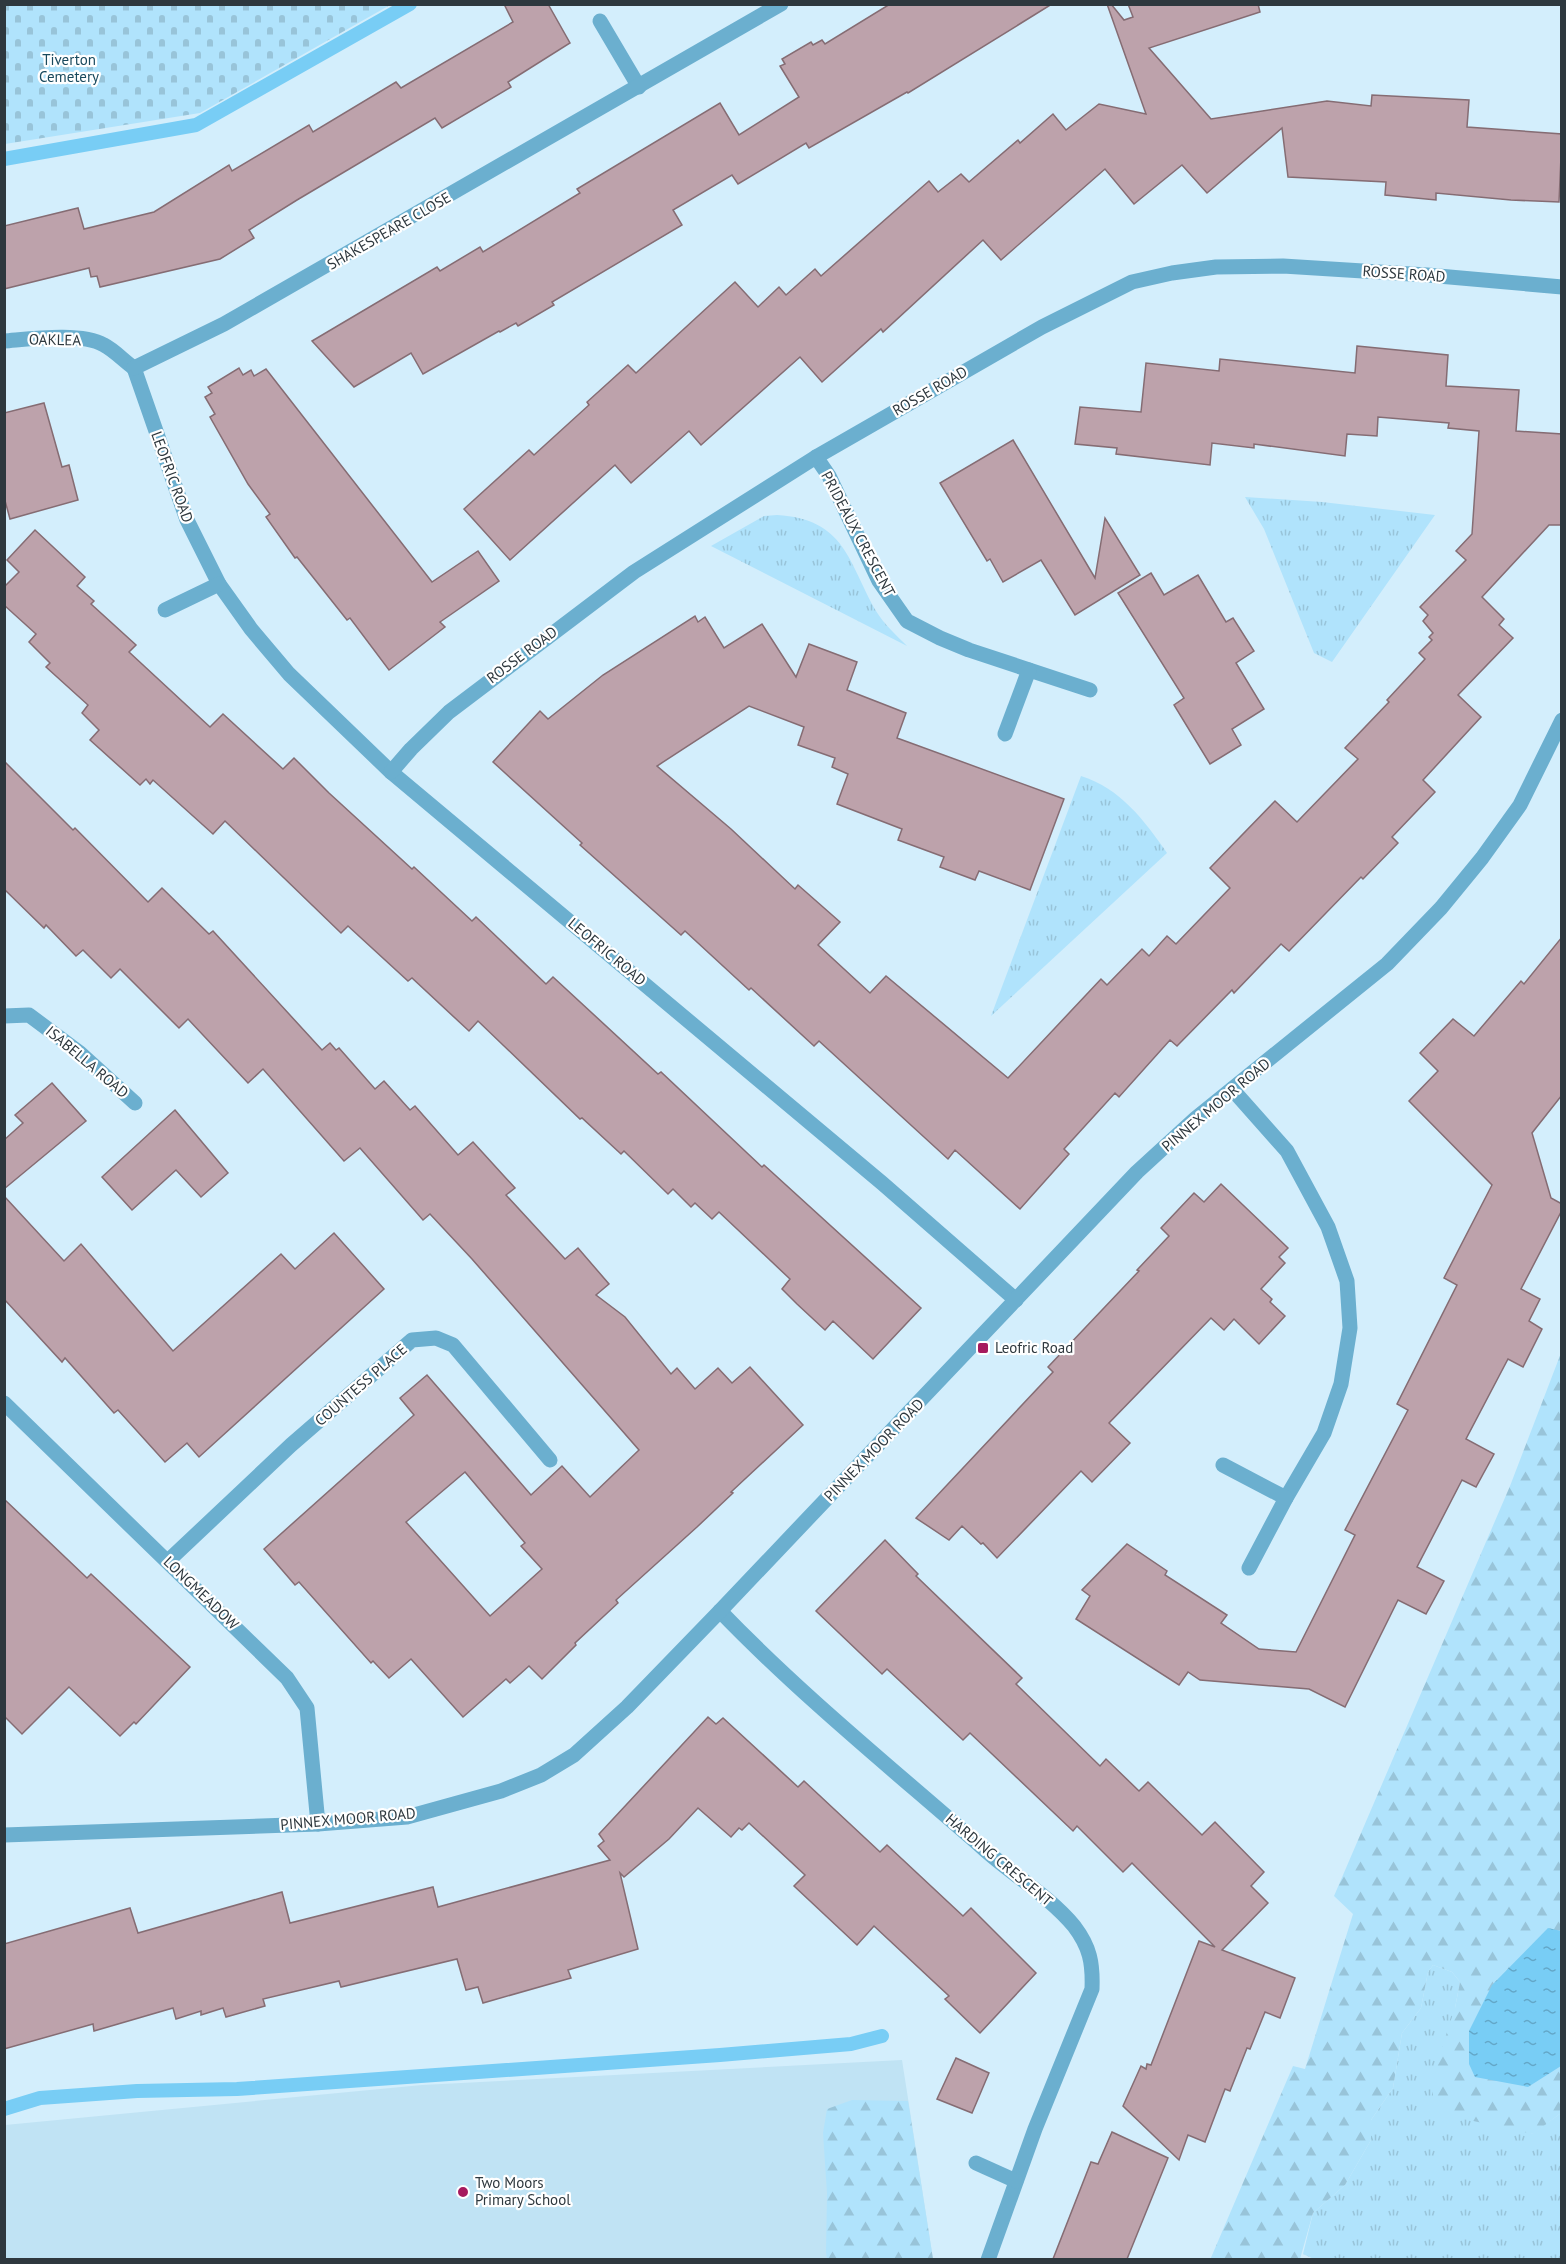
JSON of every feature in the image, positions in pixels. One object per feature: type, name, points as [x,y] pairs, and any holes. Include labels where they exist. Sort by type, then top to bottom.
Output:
[{"type":"street","name":"SHAKESPEARE CLOSE","points":[[134,368],[224,324],[782,4]]},
{"type":"street","points":[[600,21],[639,87]]},
{"type":"street","name":"ROSSE ROAD","points":[[391,772],[417,742],[449,712],[624,579],[816,457],[1042,327],[1132,282],[1172,273],[1216,267],[1283,266],[1562,287]]},
{"type":"street","name":"OAKLEA","points":[[4,341],[74,338],[103,344],[134,368]]},
{"type":"street","name":"LEOFRIC ROAD","points":[[134,368],[187,519],[219,584],[250,629],[289,674],[391,772],[882,1183],[1016,1300]]},
{"type":"street","name":"PRIDEAUX CRESCENT","points":[[816,457],[829,476],[879,580],[907,621],[950,642],[1090,690]]},
{"type":"street","points":[[165,610],[219,584]]},
{"type":"street","points":[[1005,734],[1029,670]]},
{"type":"street","name":"PINNEX MOOR ROAD","points":[[4,1835],[318,1824],[407,1817],[501,1791],[541,1775],[574,1755],[627,1707],[720,1611],[1137,1172],[1196,1118],[1388,964],[1441,909],[1520,805],[1562,720]]},
{"type":"street","name":"ISABELLA ROAD","points":[[4,1016],[29,1016],[80,1053],[135,1103]]},
{"type":"street","points":[[1232,1089],[1287,1151],[1328,1227],[1347,1281],[1350,1328],[1341,1384],[1324,1433],[1249,1568]]},
{"type":"street","name":"COUNTESS PLACE","points":[[168,1561],[291,1445],[412,1340],[436,1338],[453,1345],[550,1460]]},
{"type":"street","name":"LONGMEADOW","points":[[4,1403],[287,1678],[307,1708],[318,1824]]},
{"type":"street","points":[[1223,1465],[1286,1498]]},
{"type":"street","name":"HARDING CRESCENT","points":[[720,1611],[765,1656],[848,1730],[1002,1866],[1054,1906],[1073,1926],[1086,1945],[1093,1966],[1092,1989],[1016,2181],[988,2259]]},
{"type":"street","points":[[976,2163],[1016,2181]]},
{"type":"shaded area","name":"Two Moors Primary School","points":[[902,2060],[933,2259],[5,2260],[5,2125],[422,2085]]},
{"type":"green space","name":"Tiverton Cemetery","points":[[5,4],[390,5],[200,113],[5,144]]},
{"type":"green space","points":[[1245,497],[1322,502],[1435,515],[1332,662],[1314,653],[1264,529]]},
{"type":"green space","points":[[764,516],[800,518],[831,534],[842,546],[879,616],[907,646],[711,546]]},
{"type":"green space","points":[[1081,776],[1108,788],[1119,797],[1140,817],[1167,853],[991,1016]]},
{"type":"green space","points":[[1561,1353],[1561,2113],[1533,2134],[1446,2115],[1433,2099],[1433,2074],[1455,2008],[1460,1982],[1452,1972],[1433,1965],[1428,1972],[1421,2008],[1402,2033],[1393,2088],[1371,2120],[1371,2140],[1345,2185],[1313,2213],[1300,2259],[1210,2260],[1293,2066],[1305,2069],[1353,1914],[1334,1896],[1510,1486]]},
{"type":"green space","points":[[1433,1965],[1452,1972],[1460,1982],[1455,2008],[1532,2134],[1561,2113],[1561,2258],[1558,2260],[1316,2260],[1303,2254],[1313,2213],[1345,2185],[1371,2140],[1371,2120],[1393,2088],[1402,2033],[1421,2008],[1428,1972]]},
{"type":"green space","points":[[852,2100],[908,2101],[933,2259],[827,2259],[827,2193],[823,2133],[827,2109]]},
{"type":"water","points":[[1548,1928],[1561,1931],[1561,2066],[1528,2087],[1475,2077],[1469,2064],[1469,2031],[1492,1985]]},
{"type":"building","points":[[504,4],[548,4],[570,43],[508,82],[511,87],[442,128],[435,118],[297,200],[249,230],[254,238],[220,259],[100,287],[97,276],[91,277],[89,268],[4,289],[4,226],[78,208],[84,229],[154,212],[229,165],[232,171],[309,125],[313,132],[396,82],[401,88],[513,22]]},
{"type":"building","points":[[890,4],[1052,4],[908,93],[809,148],[806,143],[738,184],[732,175],[673,210],[682,225],[552,302],[554,305],[518,326],[516,323],[499,331],[423,374],[411,353],[354,387],[312,341],[437,267],[440,271],[480,247],[483,252],[580,193],[577,189],[720,103],[739,135],[799,97],[780,66],[785,64],[782,59],[811,42],[813,45],[822,40],[825,44]]},
{"type":"building","points":[[1107,4],[1111,4],[1124,20],[1133,17],[1128,4],[1258,4],[1260,12],[1149,48],[1211,119],[1327,101],[1371,106],[1372,95],[1469,100],[1467,127],[1562,134],[1559,202],[1436,193],[1436,200],[1385,195],[1386,182],[1288,177],[1282,128],[1207,193],[1182,165],[1134,204],[1105,169],[1001,260],[983,240],[883,332],[881,329],[822,382],[800,357],[701,445],[689,431],[631,483],[615,465],[510,560],[464,509],[529,450],[534,455],[589,405],[587,402],[628,365],[636,373],[735,282],[758,307],[779,287],[786,295],[815,269],[821,276],[929,181],[938,192],[961,174],[969,182],[1018,140],[1020,143],[1053,114],[1066,130],[1099,104],[1146,114]]},
{"type":"building","points":[[1357,346],[1448,355],[1446,386],[1519,390],[1516,431],[1562,434],[1562,525],[1549,525],[1482,597],[1504,619],[1499,625],[1513,638],[1458,695],[1481,717],[1423,780],[1435,792],[1392,837],[1398,843],[1363,879],[1361,877],[1289,951],[1281,944],[1234,993],[1232,990],[1177,1046],[1170,1040],[1119,1097],[1115,1093],[1064,1149],[1069,1154],[1020,1209],[955,1150],[948,1159],[819,1041],[814,1046],[685,931],[681,935],[580,845],[582,843],[493,762],[540,711],[548,719],[603,675],[695,616],[698,622],[705,617],[724,648],[762,624],[796,677],[809,644],[857,662],[847,690],[906,713],[897,738],[1064,799],[1030,890],[979,871],[975,880],[940,867],[944,857],[898,840],[902,829],[837,804],[848,774],[832,767],[835,758],[798,745],[804,727],[749,706],[657,766],[731,829],[795,889],[798,885],[840,922],[818,945],[870,993],[886,976],[1008,1078],[1101,979],[1107,985],[1142,949],[1149,956],[1167,936],[1176,944],[1230,888],[1210,868],[1275,801],[1297,822],[1358,759],[1345,748],[1389,702],[1387,700],[1425,659],[1419,653],[1432,640],[1429,637],[1433,633],[1423,621],[1428,615],[1420,607],[1466,560],[1456,551],[1472,534],[1479,431],[1448,428],[1449,423],[1378,417],[1377,436],[1347,434],[1345,456],[1254,444],[1254,448],[1212,443],[1210,465],[1116,454],[1117,448],[1075,444],[1080,407],[1141,412],[1146,363],[1219,371],[1220,359],[1355,373]]},
{"type":"building","points":[[239,368],[243,375],[251,370],[254,376],[266,369],[432,582],[478,551],[499,581],[440,622],[445,627],[389,670],[350,618],[347,620],[297,557],[295,558],[266,517],[270,514],[248,484],[210,417],[215,414],[205,397],[212,393],[208,387]]},
{"type":"building","points":[[44,403],[62,467],[69,465],[78,500],[10,519],[4,497],[4,413]]},
{"type":"building","points":[[1013,440],[1095,578],[1105,518],[1140,575],[1075,615],[1041,560],[1003,582],[990,559],[987,561],[940,483]]},
{"type":"building","points":[[35,530],[85,577],[77,586],[94,601],[91,604],[136,645],[129,652],[210,727],[223,714],[283,769],[294,758],[412,869],[414,867],[472,921],[476,917],[546,984],[553,977],[658,1074],[661,1072],[762,1167],[764,1165],[921,1308],[873,1359],[833,1321],[825,1330],[782,1289],[790,1279],[719,1212],[712,1219],[695,1203],[691,1207],[673,1189],[668,1194],[624,1151],[621,1154],[582,1118],[580,1119],[478,1021],[469,1031],[412,978],[408,981],[348,926],[341,933],[225,821],[213,834],[153,780],[150,784],[146,779],[140,785],[90,740],[99,730],[82,713],[88,705],[46,667],[50,663],[29,642],[36,634],[4,605],[4,587],[19,572],[7,560]]},
{"type":"building","points":[[1151,573],[1164,595],[1198,575],[1226,622],[1233,618],[1254,651],[1236,663],[1264,709],[1232,729],[1241,745],[1210,764],[1174,705],[1184,698],[1118,593]]},
{"type":"building","points":[[4,761],[73,830],[75,828],[148,902],[162,888],[209,934],[213,931],[322,1050],[330,1043],[336,1050],[339,1048],[375,1089],[384,1081],[410,1110],[415,1106],[458,1155],[473,1142],[515,1188],[506,1195],[565,1259],[578,1248],[609,1284],[596,1295],[625,1317],[671,1374],[677,1368],[695,1389],[718,1368],[732,1383],[750,1367],[803,1425],[697,1527],[616,1600],[618,1603],[575,1643],[576,1645],[542,1679],[529,1666],[510,1683],[506,1679],[463,1717],[411,1659],[389,1678],[373,1661],[371,1663],[299,1582],[295,1585],[264,1549],[414,1415],[400,1398],[427,1375],[531,1495],[562,1466],[590,1497],[639,1450],[472,1259],[430,1214],[423,1220],[360,1148],[344,1161],[263,1069],[248,1083],[188,1019],[179,1028],[120,969],[111,978],[83,950],[76,956],[46,925],[44,928],[4,889]],"holes":[[[465,1472],[525,1543],[521,1546],[542,1569],[490,1616],[406,1522]]]},
{"type":"building","points":[[1562,937],[1562,1095],[1532,1133],[1551,1198],[1562,1204],[1562,1210],[1521,1289],[1540,1299],[1529,1321],[1542,1329],[1523,1367],[1508,1359],[1466,1439],[1494,1454],[1476,1487],[1462,1480],[1417,1567],[1444,1581],[1426,1614],[1398,1600],[1345,1707],[1309,1689],[1200,1680],[1188,1672],[1179,1685],[1076,1619],[1090,1596],[1082,1590],[1127,1544],[1167,1571],[1165,1575],[1227,1615],[1221,1623],[1259,1649],[1296,1652],[1355,1535],[1345,1530],[1408,1410],[1397,1404],[1457,1285],[1444,1278],[1492,1185],[1409,1101],[1438,1071],[1420,1053],[1453,1019],[1474,1036],[1521,981],[1524,984]]},
{"type":"building","points":[[52,1083],[86,1121],[4,1189],[4,1140],[23,1123],[15,1115]]},
{"type":"building","points":[[175,1110],[228,1173],[201,1197],[176,1170],[132,1210],[102,1177]]},
{"type":"building","points":[[1221,1184],[1288,1248],[1279,1257],[1285,1263],[1261,1289],[1272,1299],[1270,1302],[1285,1316],[1259,1344],[1234,1319],[1224,1330],[1211,1318],[1109,1423],[1130,1443],[1092,1482],[1081,1471],[997,1558],[962,1526],[949,1540],[916,1518],[1053,1372],[1048,1367],[1169,1236],[1161,1228],[1194,1193],[1204,1202]]},
{"type":"building","points":[[4,1196],[64,1261],[81,1244],[173,1351],[281,1254],[295,1269],[334,1233],[384,1289],[199,1457],[187,1443],[165,1462],[118,1410],[114,1413],[65,1358],[62,1362],[4,1299]]},
{"type":"building","points":[[4,1499],[87,1578],[91,1574],[190,1667],[136,1724],[134,1722],[120,1736],[69,1687],[22,1734],[4,1716]]},
{"type":"building","points":[[885,1540],[918,1574],[916,1576],[1022,1678],[1016,1684],[1100,1766],[1106,1759],[1139,1791],[1148,1782],[1202,1835],[1215,1822],[1264,1872],[1251,1886],[1268,1903],[1222,1950],[1295,1978],[1280,2018],[1265,2012],[1250,2049],[1247,2048],[1230,2091],[1225,2089],[1205,2142],[1188,2135],[1179,2160],[1123,2106],[1141,2066],[1146,2069],[1147,2064],[1151,2065],[1199,1941],[1215,1947],[1132,1863],[1123,1872],[1077,1826],[1073,1831],[970,1733],[963,1740],[887,1669],[882,1674],[816,1611]]},
{"type":"building","points":[[708,1717],[716,1724],[723,1718],[798,1787],[804,1781],[880,1852],[887,1845],[963,1916],[971,1908],[1036,1973],[980,2033],[945,1999],[949,1996],[874,1926],[857,1945],[794,1886],[805,1875],[749,1823],[742,1830],[739,1828],[731,1837],[698,1808],[669,1839],[624,1877],[620,1873],[638,1949],[568,1970],[571,1978],[483,2003],[478,1987],[466,1990],[457,1959],[341,1987],[339,1981],[263,1999],[265,2006],[226,2017],[223,2008],[201,2015],[201,2011],[176,2019],[173,2008],[94,2031],[93,2024],[4,2049],[4,1944],[130,1908],[138,1933],[282,1892],[290,1923],[433,1887],[438,1907],[610,1860],[598,1846],[604,1841],[599,1834]]},
{"type":"building","points":[[956,2058],[989,2073],[972,2113],[937,2099]]},
{"type":"building","points":[[1112,2132],[1168,2158],[1127,2259],[1053,2259],[1091,2162],[1098,2164]]},
{"type":"waterway","points":[[4,159],[196,125],[410,4]]},
{"type":"waterway","points":[[4,2109],[40,2098],[137,2091],[237,2089],[720,2055],[851,2044],[882,2036]]},
{"type":"place","name":"Leofric Road","points":[[983,1348]]},
{"type":"place","name":"Two Moors Primary School","points":[[463,2192]]}]
